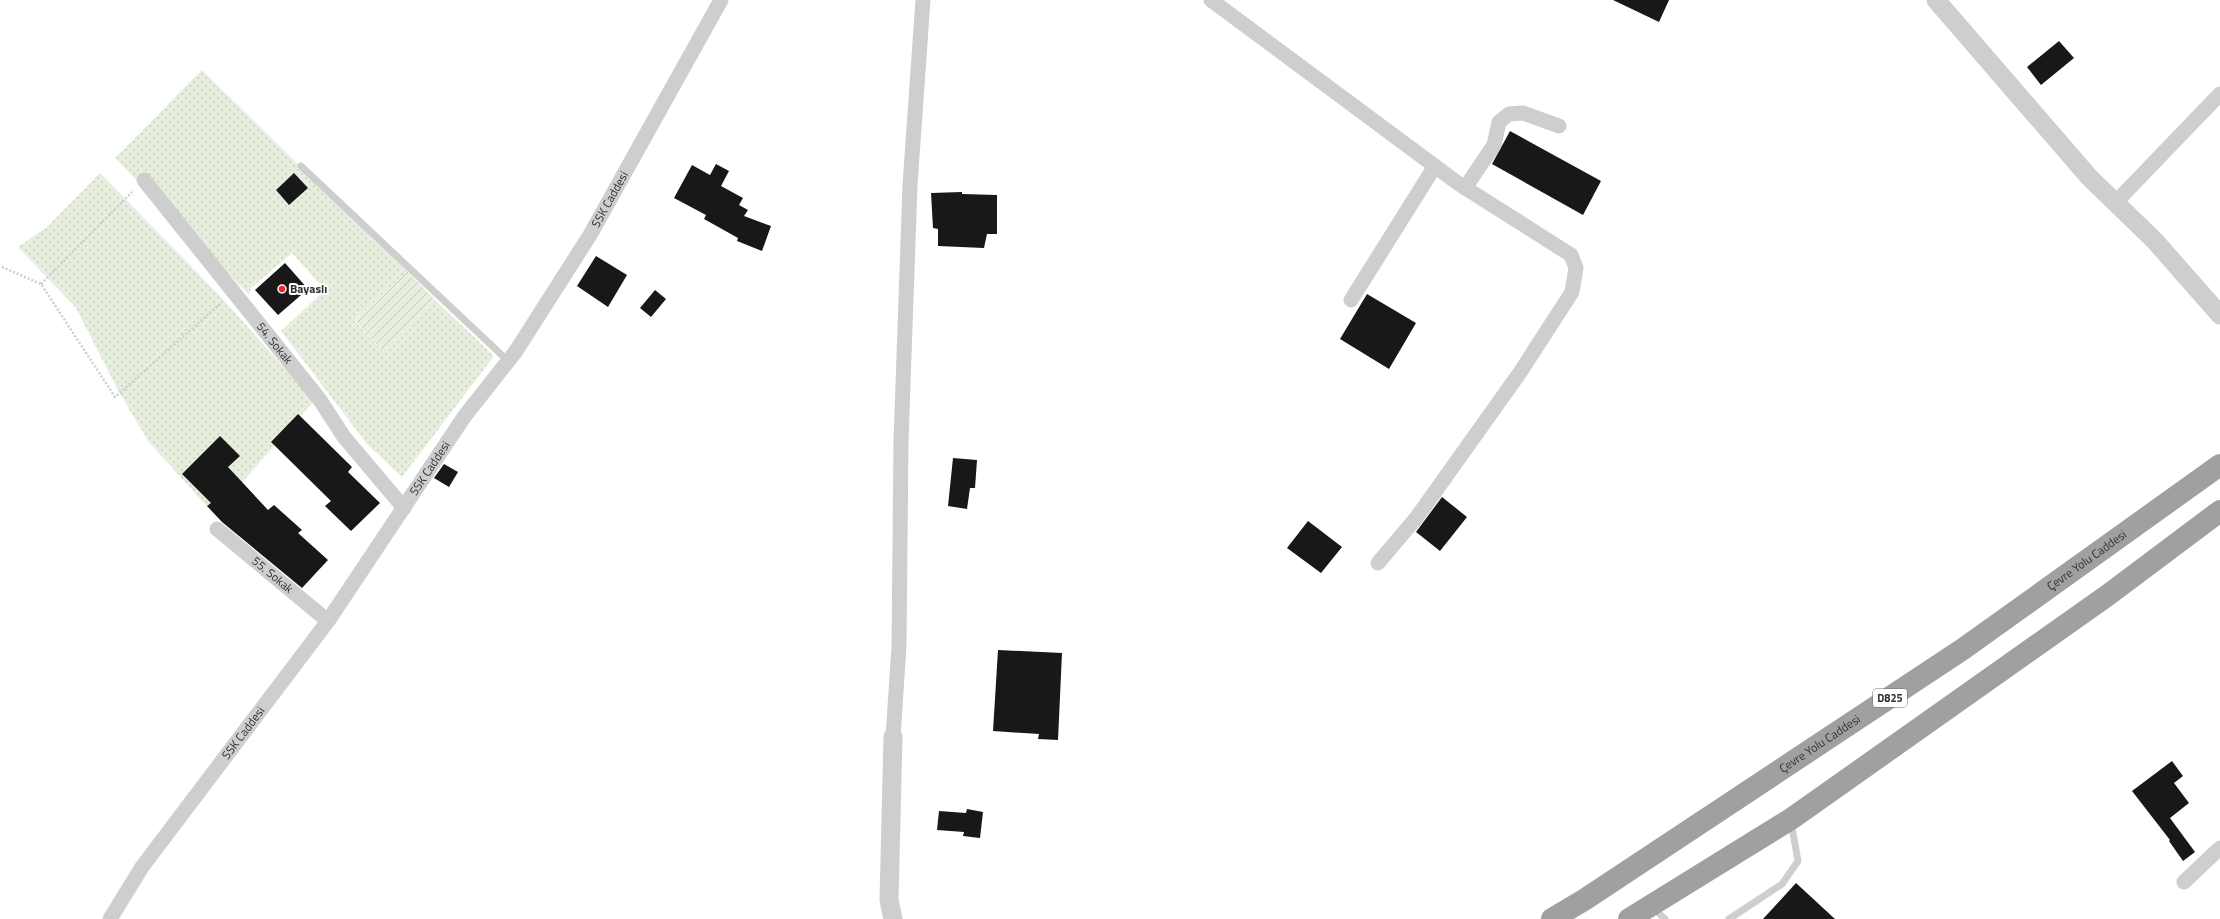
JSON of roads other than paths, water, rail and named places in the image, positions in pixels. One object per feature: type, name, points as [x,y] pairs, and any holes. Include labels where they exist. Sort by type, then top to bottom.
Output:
[{"type":"highway","name":"Çevre Yolu Caddesi","points":[[1552,919],[1584,900],[1963,649],[2220,465]]},
{"type":"highway","points":[[1629,919],[1658,912],[2108,596],[2220,511]]},
{"type":"street","name":"SSK Caddesi","points":[[110,919],[142,867],[328,621],[464,417],[508,361],[590,235],[721,0]]},
{"type":"street","points":[[893,919],[889,900],[893,737],[899,646],[901,441],[910,185],[923,0]]},
{"type":"street","points":[[1211,0],[1465,188],[1571,255],[1576,268],[1572,292],[1521,371],[1417,517],[1378,563]]},
{"type":"street","points":[[1936,0],[2089,177],[2155,242],[2220,315]]},
{"type":"street","points":[[2115,203],[2220,94]]},
{"type":"street","points":[[1465,188],[1494,145],[1499,122],[1508,114],[1523,114],[1559,126]]},
{"type":"street","points":[[1351,300],[1435,166]]},
{"type":"street","name":"54. Sokak","points":[[144,180],[320,400],[344,437],[404,508]]},
{"type":"street","name":"55. Sokak","points":[[216,529],[328,621]]},
{"type":"street","points":[[2184,882],[2220,848]]},
{"type":"lane","points":[[301,166],[508,361]]},
{"type":"lane","points":[[1729,919],[1782,884],[1798,861],[1791,819]]},
{"type":"place","name":"Bayaslı","points":[[282,289]]}]
